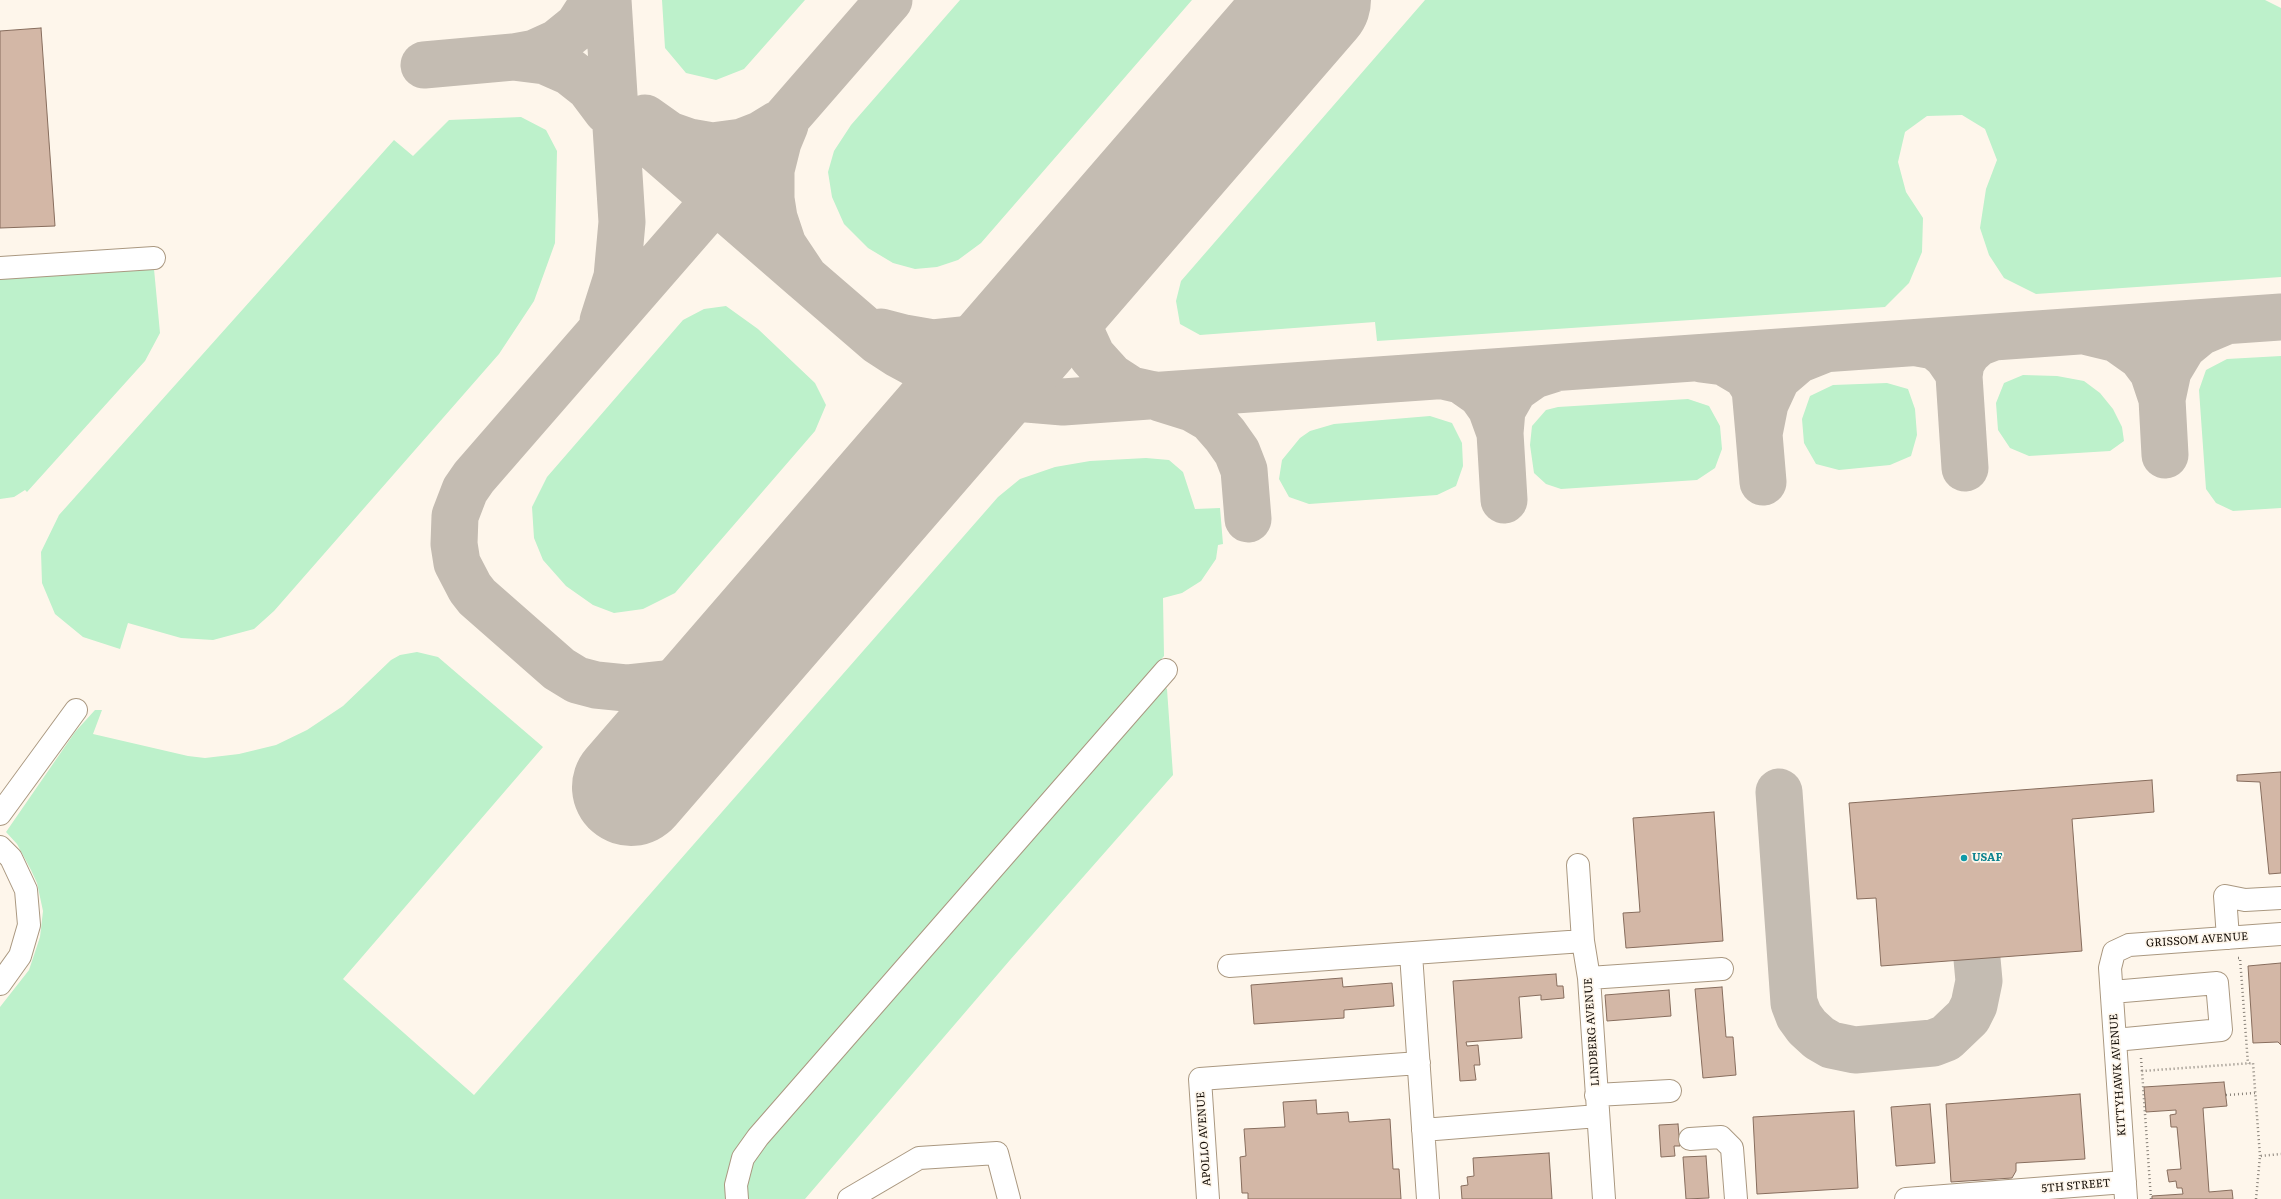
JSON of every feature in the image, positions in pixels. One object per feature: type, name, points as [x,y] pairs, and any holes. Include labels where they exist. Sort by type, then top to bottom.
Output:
[{"type":"street","points":[[0,268],[154,258]]},
{"type":"street","points":[[737,1199],[736,1185],[743,1158],[758,1137],[1166,670]]},
{"type":"street","points":[[0,814],[76,710]]},
{"type":"street","points":[[0,847],[11,858],[26,890],[29,925],[20,956],[0,984]]},
{"type":"street","name":"LINDBERG AVENUE","points":[[1578,865],[1583,941],[1589,978],[1604,1199]]},
{"type":"street","points":[[2228,938],[2225,896],[2245,900],[2281,898]]},
{"type":"street","name":"GRISSOM AVENUE","points":[[2114,952],[2129,945],[2281,934]]},
{"type":"street","points":[[1229,966],[1583,941]]},
{"type":"street","name":"KITTYHAWK AVENUE","points":[[2114,952],[2110,968],[2126,1190]]},
{"type":"street","points":[[1411,954],[1428,1199]]},
{"type":"street","points":[[1589,978],[1722,969]]},
{"type":"street","points":[[2112,992],[2217,983],[2221,1030],[2115,1040]]},
{"type":"street","name":"APOLLO AVENUE","points":[[1208,1199],[1200,1079],[1419,1063]]},
{"type":"street","points":[[1596,1095],[1670,1091]]},
{"type":"street","points":[[1423,1130],[1598,1116]]},
{"type":"street","points":[[1690,1139],[1721,1137],[1732,1148],[1736,1199]]},
{"type":"street","points":[[849,1199],[919,1158],[997,1153],[1009,1199]]},
{"type":"street","name":"5TH STREET","points":[[1906,1199],[2126,1190]]},
{"type":"path","points":[[2151,1199],[2142,1071],[2253,1063],[2260,1156],[2256,1199]]},
{"type":"path","points":[[2226,1095],[2255,1092]]},
{"type":"path","points":[[2260,1156],[2281,1154]]},
{"type":"green space","points":[[662,0],[805,0],[744,69],[716,80],[686,73],[665,48]]},
{"type":"green space","points":[[960,0],[1192,0],[981,243],[958,260],[937,267],[915,269],[893,263],[868,248],[844,224],[832,197],[828,172],[834,151],[851,125]]},
{"type":"green space","points":[[1425,0],[2265,0],[2281,8],[2281,277],[2036,294],[2004,278],[1989,255],[1980,228],[1986,189],[1997,160],[1985,129],[1962,115],[1927,116],[1905,132],[1898,162],[1906,192],[1923,218],[1922,252],[1909,283],[1885,307],[1377,341],[1375,322],[1200,335],[1180,324],[1176,301],[1181,281]]},
{"type":"green space","points":[[521,117],[546,130],[557,151],[555,243],[534,301],[499,354],[274,611],[254,629],[213,640],[181,638],[128,623],[120,649],[83,637],[55,614],[42,583],[41,552],[59,515],[394,140],[413,156],[449,120]]},
{"type":"green space","points":[[154,269],[160,333],[145,361],[27,492],[25,490],[14,497],[0,499],[0,279]]},
{"type":"green space","points":[[726,306],[758,329],[815,383],[826,405],[815,431],[675,593],[643,609],[614,613],[593,605],[566,586],[543,560],[534,538],[532,507],[547,477],[683,320],[704,309]]},
{"type":"green space","points":[[2281,356],[2281,508],[2233,511],[2216,503],[2206,489],[2199,390],[2206,370],[2227,359]]},
{"type":"green space","points":[[2023,375],[2057,376],[2084,381],[2100,393],[2113,409],[2122,427],[2124,441],[2110,451],[2029,456],[2010,448],[1998,430],[1996,403],[2004,383]]},
{"type":"green space","points":[[1887,383],[1908,389],[1915,409],[1917,435],[1911,456],[1890,465],[1839,470],[1816,464],[1804,443],[1802,419],[1810,396],[1833,385]]},
{"type":"green space","points":[[1688,399],[1709,406],[1720,426],[1722,449],[1715,468],[1697,480],[1561,489],[1546,484],[1534,473],[1530,445],[1532,426],[1546,410],[1558,407]]},
{"type":"green space","points":[[1430,416],[1452,423],[1462,443],[1463,466],[1456,486],[1437,495],[1309,504],[1289,497],[1279,479],[1282,460],[1300,438],[1310,431],[1334,424]]},
{"type":"green space","points":[[1146,458],[1169,460],[1183,472],[1195,509],[1220,508],[1223,544],[1218,545],[1216,559],[1201,581],[1182,593],[1163,598],[1164,656],[737,1151],[726,1199],[0,1199],[0,1007],[29,970],[40,937],[43,911],[37,883],[31,870],[17,844],[6,832],[75,732],[95,710],[102,710],[93,734],[188,756],[205,758],[239,754],[276,745],[307,730],[343,706],[391,660],[400,655],[417,652],[438,657],[543,747],[343,979],[474,1095],[998,497],[1020,479],[1055,467],[1090,461]]},
{"type":"green space","points":[[1164,686],[1167,689],[1173,775],[1010,960],[805,1199],[743,1199],[754,1156]]},
{"type":"building","points":[[41,28],[55,226],[0,228],[0,31]]},
{"type":"building","points":[[2281,772],[2281,873],[2269,874],[2260,782],[2237,781],[2237,775]]},
{"type":"building","name":"USAF","points":[[2152,780],[2154,812],[2072,819],[2082,951],[1881,966],[1876,898],[1857,899],[1849,803]]},
{"type":"building","points":[[1714,812],[1723,941],[1626,948],[1623,913],[1640,912],[1633,818]]},
{"type":"building","points":[[2281,963],[2281,1045],[2278,1042],[2253,1043],[2248,966]]},
{"type":"building","points":[[1556,974],[1557,986],[1563,986],[1564,998],[1541,1000],[1541,995],[1519,997],[1522,1038],[1466,1042],[1467,1046],[1478,1045],[1480,1065],[1474,1065],[1476,1080],[1460,1081],[1453,981]]},
{"type":"building","points":[[1342,978],[1343,987],[1392,983],[1394,1006],[1344,1010],[1344,1018],[1254,1024],[1251,985]]},
{"type":"building","points":[[1722,987],[1726,1037],[1733,1037],[1736,1075],[1703,1078],[1695,989]]},
{"type":"building","points":[[1669,990],[1671,1016],[1607,1021],[1605,995]]},
{"type":"building","points":[[2224,1082],[2227,1106],[2203,1108],[2209,1192],[2232,1190],[2233,1199],[2152,1199],[2152,1196],[2183,1194],[2182,1188],[2177,1188],[2176,1181],[2169,1182],[2167,1170],[2181,1169],[2177,1127],[2171,1127],[2170,1115],[2176,1114],[2176,1110],[2146,1112],[2144,1087]]},
{"type":"building","points":[[2080,1094],[2085,1159],[2016,1163],[2016,1171],[2012,1178],[1951,1182],[1946,1104]]},
{"type":"building","points":[[1316,1100],[1317,1114],[1348,1112],[1349,1122],[1390,1119],[1393,1169],[1399,1169],[1401,1199],[1248,1199],[1248,1193],[1242,1193],[1240,1157],[1246,1156],[1244,1129],[1285,1127],[1283,1102]]},
{"type":"building","points":[[1930,1104],[1935,1163],[1896,1166],[1891,1107]]},
{"type":"building","points":[[1854,1111],[1858,1188],[1757,1194],[1753,1117]]},
{"type":"building","points":[[1678,1124],[1680,1146],[1674,1146],[1675,1156],[1661,1157],[1659,1125]]},
{"type":"building","points":[[1549,1153],[1552,1199],[1462,1199],[1461,1186],[1468,1185],[1467,1177],[1474,1176],[1473,1158]]},
{"type":"building","points":[[1706,1156],[1709,1198],[1686,1199],[1683,1157]]},
{"type":"taxiway","points":[[595,0],[578,26],[557,43],[535,53],[513,57],[545,61],[570,72],[589,87],[607,111]]},
{"type":"taxiway","points":[[603,321],[617,277],[622,222],[608,0]]},
{"type":"taxiway","points":[[773,621],[735,656],[708,672],[682,682],[626,688],[596,685],[577,680],[559,669],[477,597],[470,588],[457,563],[454,544],[455,516],[465,490],[474,477],[889,0]]},
{"type":"taxiway","points":[[424,65],[513,57]]},
{"type":"taxiway","points":[[589,87],[652,145],[805,278],[783,245],[774,218],[771,199],[771,170],[778,142],[785,125]]},
{"type":"taxiway","points":[[645,118],[669,135],[689,142],[712,146],[742,142],[760,135],[778,124]]},
{"type":"taxiway","points":[[881,332],[933,343],[972,339],[1001,330],[1026,317],[1045,302],[1117,224],[1083,277],[1078,301],[1080,330],[1092,356],[1111,377],[1131,390],[1158,396]]},
{"type":"taxiway","points":[[805,278],[878,341],[898,354],[935,374],[994,394],[1015,398],[1063,402],[2281,317]]},
{"type":"taxiway","points":[[2088,332],[2117,339],[2141,356],[2153,372],[2162,399],[2168,371],[2183,346],[2200,332],[2226,321]]},
{"type":"taxiway","points":[[1918,343],[1935,346],[1947,356],[1959,376],[1961,363],[1968,352],[1978,343],[1991,338]]},
{"type":"taxiway","points":[[1701,359],[1724,362],[1746,375],[1755,389],[1759,434],[1765,404],[1777,378],[1798,360],[1823,350]]},
{"type":"taxiway","points":[[1444,376],[1461,380],[1481,394],[1491,408],[1500,433],[1502,410],[1514,389],[1534,375],[1553,369]]},
{"type":"taxiway","points":[[1959,376],[1965,468]]},
{"type":"taxiway","points":[[1160,398],[1192,408],[1211,419],[1225,435],[1237,452],[1244,470],[1248,519]]},
{"type":"taxiway","points":[[2162,399],[2165,455]]},
{"type":"taxiway","points":[[1500,433],[1504,500]]},
{"type":"taxiway","points":[[1759,434],[1763,482]]},
{"type":"taxiway","points":[[1779,792],[1794,1003],[1799,1016],[1807,1027],[1819,1038],[1831,1045],[1855,1050],[1933,1043],[1946,1038],[1968,1017],[1974,1005],[1979,981],[1977,959]]},
{"type":"runway","points":[[631,787],[1312,0]]},
{"type":"place","name":"USAF","points":[[1964,858]]}]
